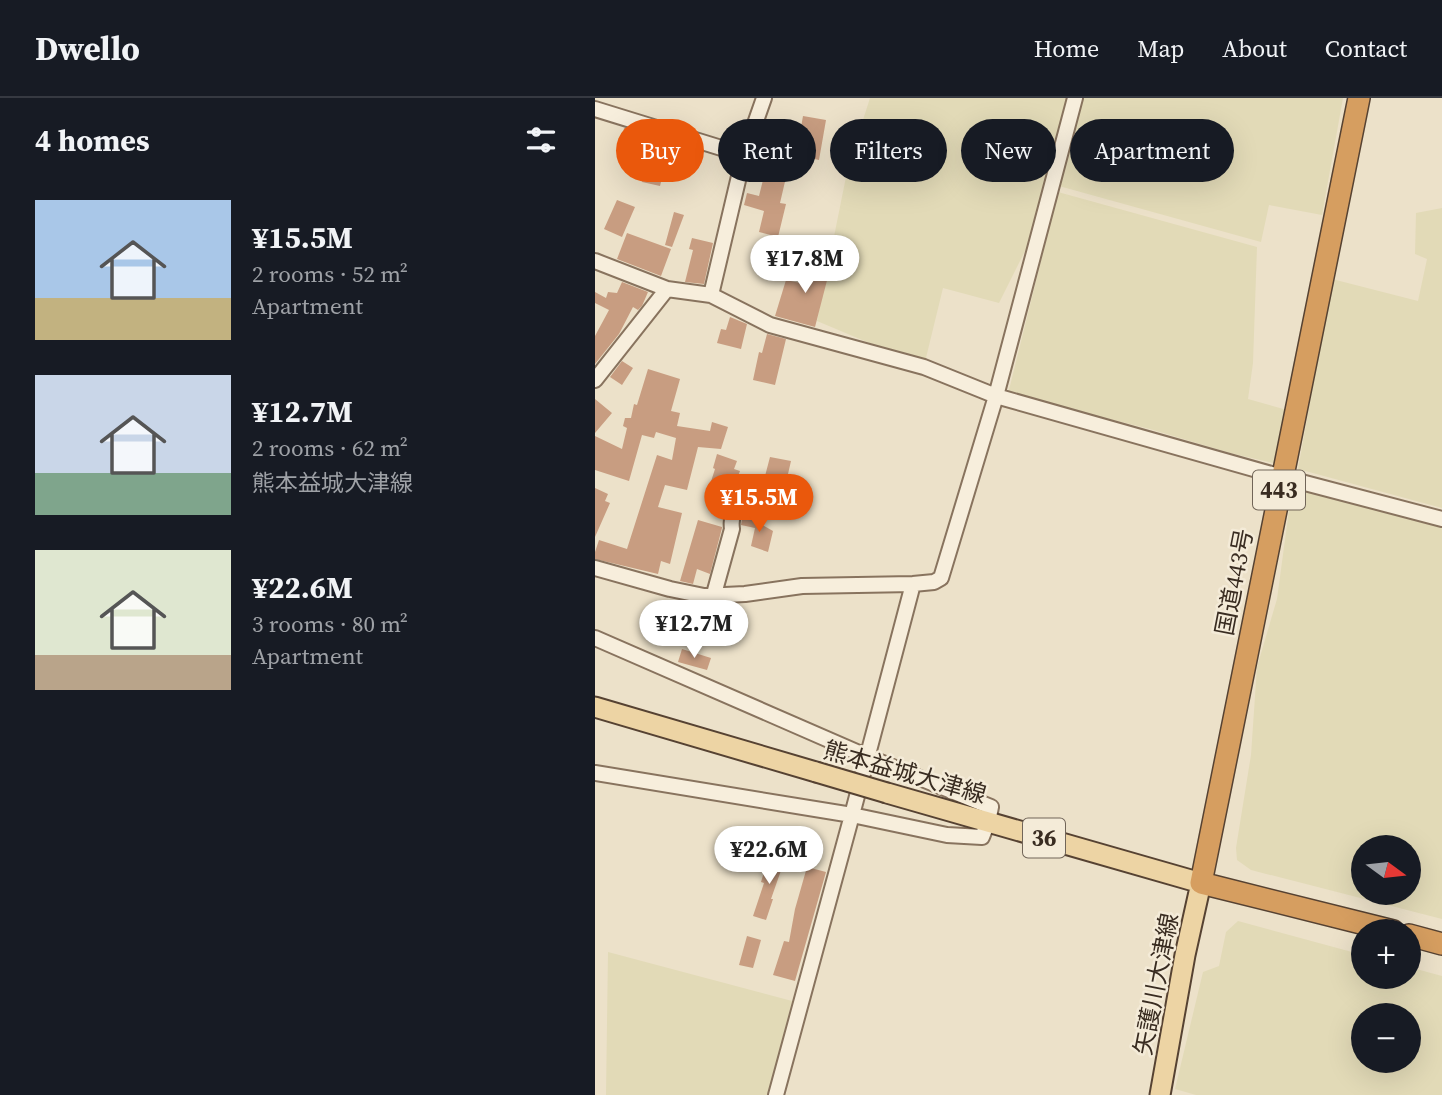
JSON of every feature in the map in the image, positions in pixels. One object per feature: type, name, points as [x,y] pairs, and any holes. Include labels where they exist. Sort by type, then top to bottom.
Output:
[{"type":"highway","name":"国道443号","points":[[1201,883],[1359,98]]},
{"type":"highway","points":[[1201,883],[1351,920]]},
{"type":"highway","points":[[1421,938],[1442,944]]},
{"type":"main road","name":"熊本益城大津線","points":[[595,707],[1201,883]]},
{"type":"main road","name":"矢護川大津線","points":[[1160,1095],[1201,883]]},
{"type":"street","points":[[757,119],[764,98]]},
{"type":"street","points":[[595,568],[704,596],[745,594],[802,586],[934,582],[941,578],[996,396],[1075,98]]},
{"type":"street","points":[[595,109],[718,147]]},
{"type":"street","points":[[711,295],[738,182]]},
{"type":"street","points":[[595,261],[667,289],[711,295],[770,325],[924,366],[996,396],[1442,519]]},
{"type":"street","points":[[595,380],[667,289]]},
{"type":"street","points":[[714,594],[732,529],[730,519],[745,493]]},
{"type":"street","points":[[776,1095],[913,583]]},
{"type":"street","points":[[595,638],[868,757],[991,807],[982,837],[947,835],[852,815],[595,773]]},
{"type":"shaded area","points":[[870,98],[1075,98],[1056,168],[1056,119],[961,119],[961,182],[1052,182],[1044,213],[999,303],[943,288],[924,366],[817,321],[845,182],[947,182],[947,119],[863,119]]},
{"type":"shaded area","points":[[1082,98],[1343,98],[1322,215],[1269,205],[1261,242],[1059,186],[1070,144],[1070,182],[1234,182],[1234,119],[1077,119]]},
{"type":"shaded area","points":[[1058,192],[1257,247],[1253,363],[1248,399],[1287,410],[1277,464],[1008,394]]},
{"type":"shaded area","points":[[1442,208],[1442,508],[1298,469],[1332,279],[1418,301],[1427,259],[1415,254],[1416,213]]},
{"type":"shaded area","points":[[1292,488],[1442,528],[1442,919],[1387,905],[1421,905],[1421,835],[1351,835],[1351,896],[1251,870],[1237,860],[1236,848],[1251,755],[1257,667],[1277,599]]},
{"type":"shaded area","points":[[1238,921],[1351,952],[1351,989],[1421,989],[1421,970],[1442,976],[1442,1095],[1196,1095],[1175,1089],[1203,972],[1219,966],[1226,932]]},
{"type":"shaded area","points":[[608,952],[792,1001],[768,1095],[606,1095]]},
{"type":"building","points":[[803,116],[826,120],[819,160],[816,159],[816,119],[802,119]]},
{"type":"building","points":[[642,182],[661,182],[660,186]]},
{"type":"building","points":[[762,182],[785,182],[780,203],[786,204],[778,237],[759,232],[764,211],[744,205],[747,193],[759,196]]},
{"type":"building","points":[[617,200],[635,207],[622,237],[604,229]]},
{"type":"building","points":[[674,212],[684,215],[672,247],[665,245]]},
{"type":"building","points":[[627,233],[671,249],[661,276],[617,259]]},
{"type":"building","points":[[692,238],[713,243],[704,284],[685,282],[693,250],[689,249]]},
{"type":"building","points":[[769,246],[788,250],[782,279],[762,274]]},
{"type":"building","points":[[813,255],[832,261],[815,327],[775,316],[786,280],[805,284]]},
{"type":"building","points":[[622,282],[648,292],[642,306],[638,310],[633,307],[619,334],[595,364],[595,336],[609,310],[595,303],[595,292],[606,298],[608,292],[617,293]]},
{"type":"building","points":[[730,317],[747,324],[741,349],[717,343],[721,329],[726,330]]},
{"type":"building","points":[[767,334],[786,339],[775,385],[753,380],[759,352],[762,353]]},
{"type":"building","points":[[622,361],[633,368],[622,385],[610,377]]},
{"type":"building","points":[[648,369],[680,379],[671,411],[680,413],[677,426],[710,431],[712,422],[728,427],[721,449],[698,447],[687,490],[665,485],[658,507],[682,513],[670,564],[661,561],[658,574],[595,559],[599,540],[627,549],[657,455],[672,460],[676,438],[656,432],[654,438],[642,435],[629,481],[595,470],[595,436],[622,449],[627,428],[623,426],[625,418],[631,418]]},
{"type":"building","points":[[595,399],[612,413],[595,433]]},
{"type":"building","points":[[717,454],[737,461],[734,469],[740,471],[736,481],[732,479],[724,503],[706,497]]},
{"type":"building","points":[[770,457],[791,461],[782,500],[760,495]]},
{"type":"building","points":[[595,488],[608,494],[605,501],[610,503],[595,537]]},
{"type":"building","points":[[743,514],[773,531],[768,552],[751,546],[755,528],[741,525]]},
{"type":"building","points":[[698,520],[722,528],[710,574],[697,569],[693,584],[680,581]]},
{"type":"building","points":[[682,649],[711,658],[707,670],[678,662]]},
{"type":"building","points":[[769,855],[785,859],[766,920],[753,916],[764,883],[761,882]]},
{"type":"building","points":[[807,867],[826,872],[795,981],[773,975],[784,941],[789,942]]},
{"type":"building","points":[[747,936],[761,940],[753,968],[739,965]]}]
